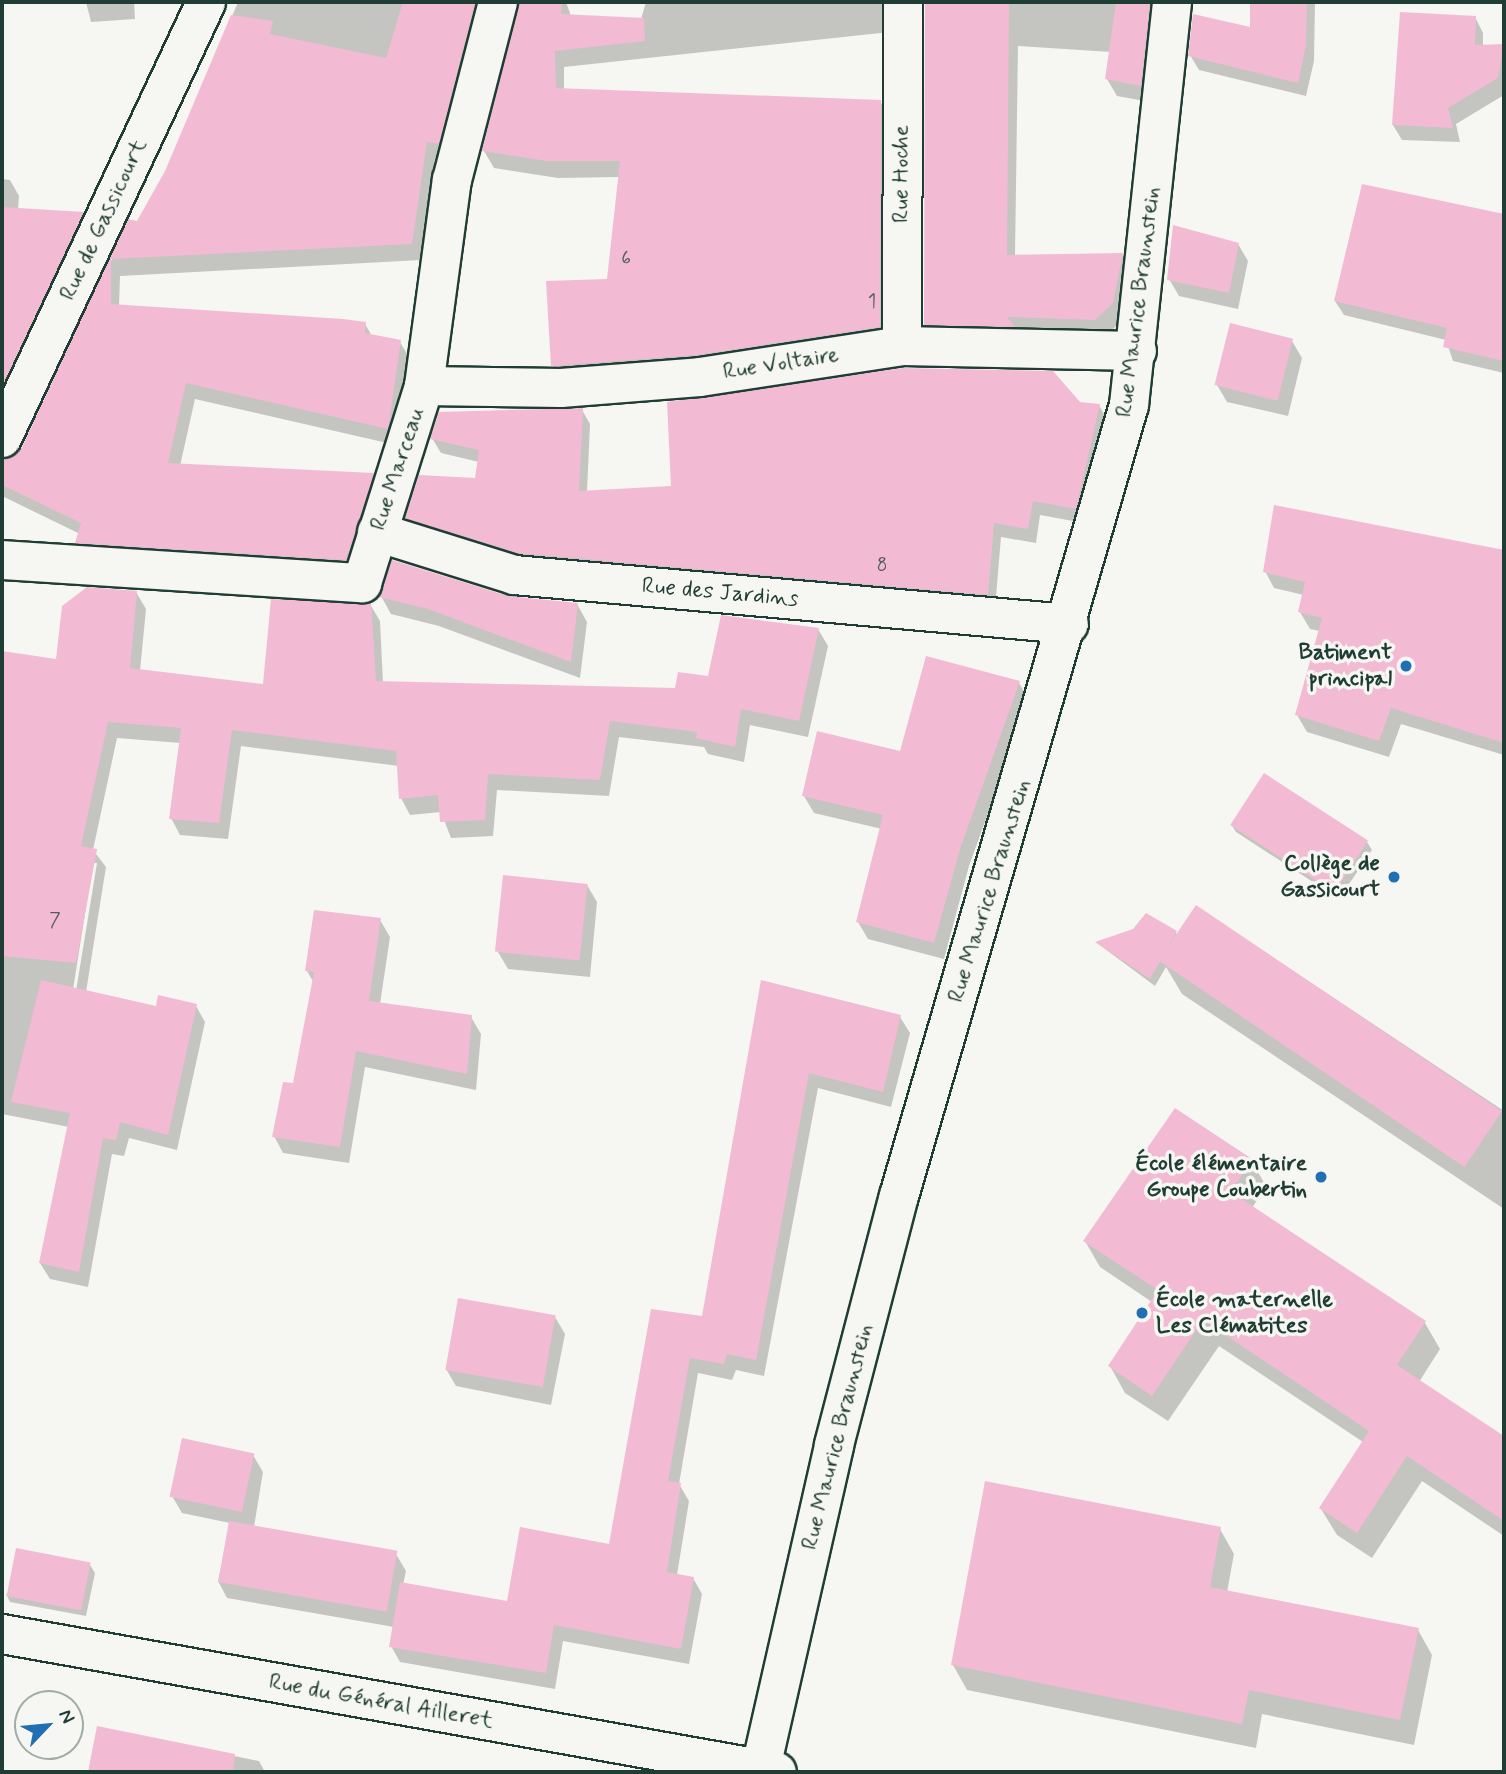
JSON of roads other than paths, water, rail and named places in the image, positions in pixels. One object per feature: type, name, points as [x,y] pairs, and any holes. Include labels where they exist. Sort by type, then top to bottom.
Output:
[{"type":"street","name":"Rue de Gassicourt","points":[[2,438],[206,2]]},
{"type":"street","name":"Rue Marceau","points":[[2,560],[362,583],[424,386],[452,180],[498,2]]},
{"type":"street","name":"Rue Hoche","points":[[902,346],[903,2]]},
{"type":"street","name":"Rue Maurice Braunstein","points":[[765,1771],[834,1446],[900,1196],[1069,624],[1129,405],[1137,351],[1172,2]]},
{"type":"street","name":"Rue Voltaire","points":[[424,386],[561,388],[700,376],[902,346],[1137,351]]},
{"type":"street","name":"Rue des Jardins","points":[[377,532],[514,575],[1069,624]]},
{"type":"street","name":"Rue du Général Ailleret","points":[[2,1634],[765,1771]]},
{"type":"place","name":"Batiment principal","points":[[1406,666]]},
{"type":"place","name":"Collège de Gassicourt","points":[[1394,877]]},
{"type":"place","name":"École élémentaire Groupe Coubertin","points":[[1321,1177]]},
{"type":"place","name":"École maternelle Les Clématites","points":[[1142,1313]]}]
